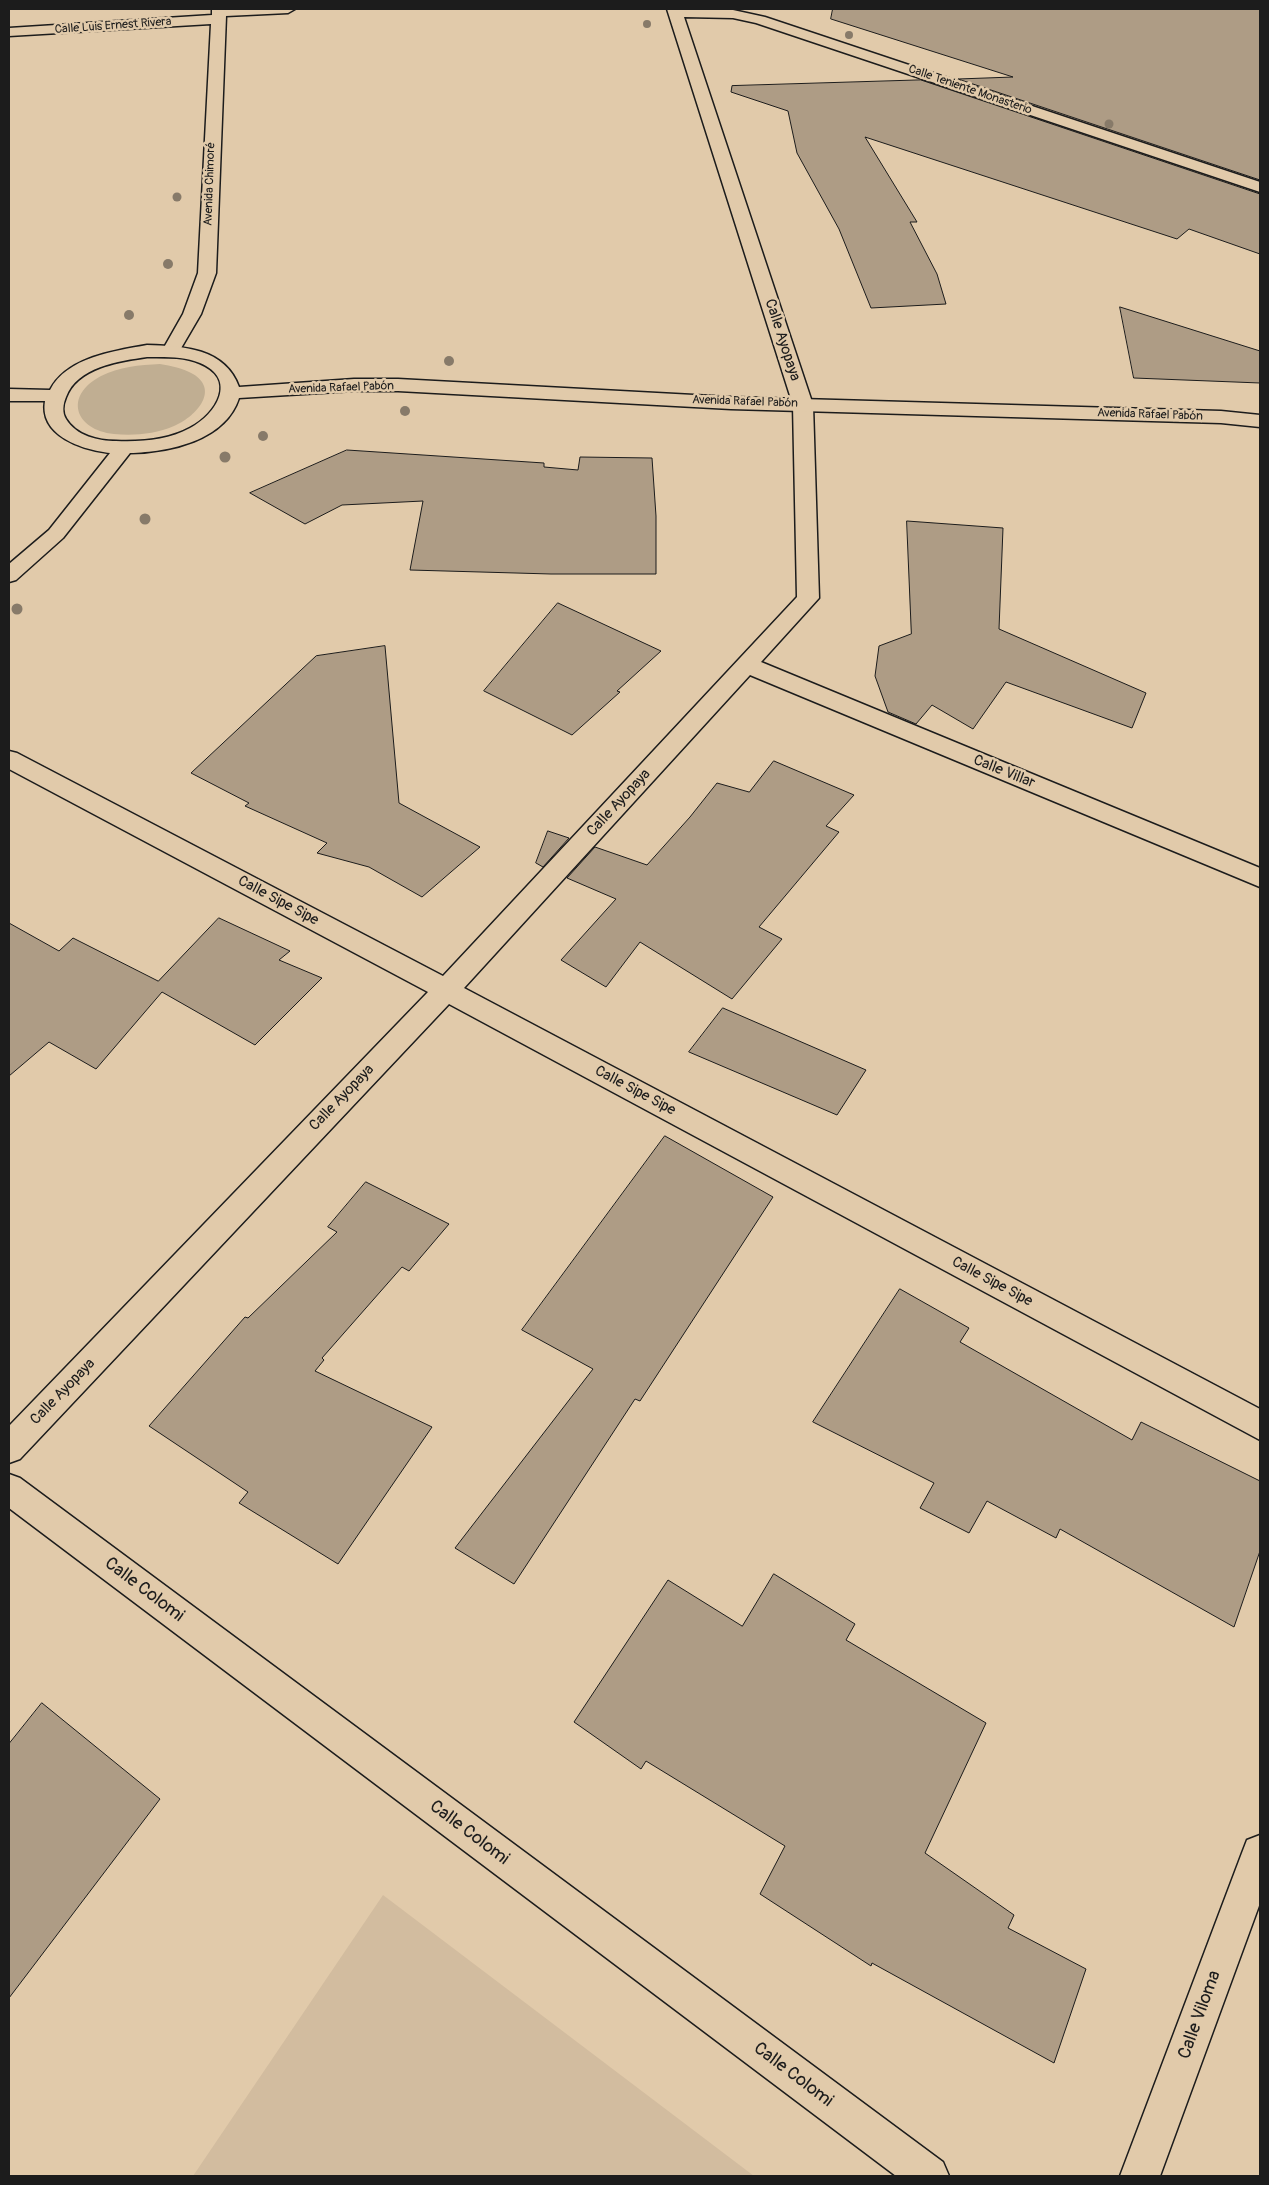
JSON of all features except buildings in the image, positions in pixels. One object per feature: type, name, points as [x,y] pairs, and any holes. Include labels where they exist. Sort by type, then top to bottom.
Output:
[{"type":"main road","name":"Calle Luis Ernest Rivera","points":[[9,32],[218,13],[288,9]]},
{"type":"main road","name":"Calle Teniente Monasterio","points":[[675,11],[733,14],[760,20],[1260,187]]},
{"type":"main road","name":"Calle Ayopaya","points":[[9,1448],[446,990],[808,598],[803,405],[675,11]]},
{"type":"main road","name":"Avenida Chimoré","points":[[170,351],[192,314],[207,273],[218,13]]},
{"type":"main road","points":[[147,350],[196,355],[216,365],[228,378],[231,394],[221,414],[196,432],[162,444],[124,448],[101,446],[81,440],[66,432],[57,421],[53,409],[56,396],[65,383],[80,371],[100,361],[123,354],[147,350]]},
{"type":"main road","name":"Avenida Rafael Pabón","points":[[231,394],[354,385],[398,385],[803,405],[1221,417],[1260,421]]},
{"type":"main road","points":[[9,395],[56,396]]},
{"type":"main road","points":[[9,576],[56,534],[124,448]]},
{"type":"main road","name":"Calle Villar","points":[[747,666],[1260,878]]},
{"type":"main road","name":"Calle Sipe Sipe","points":[[9,759],[1260,1425]]},
{"type":"main road","name":"Calle Colomi","points":[[9,1489],[929,2176]]},
{"type":"main road","name":"Calle Viloma","points":[[1140,2176],[1260,1853]]},
{"type":"shaded area","points":[[160,364],[185,370],[193,374],[201,381],[205,388],[205,396],[202,403],[196,411],[182,422],[159,431],[129,435],[101,431],[90,426],[83,419],[79,411],[78,402],[89,384],[115,370]]},
{"type":"shaded area","points":[[383,1895],[754,2176],[193,2176]]}]
